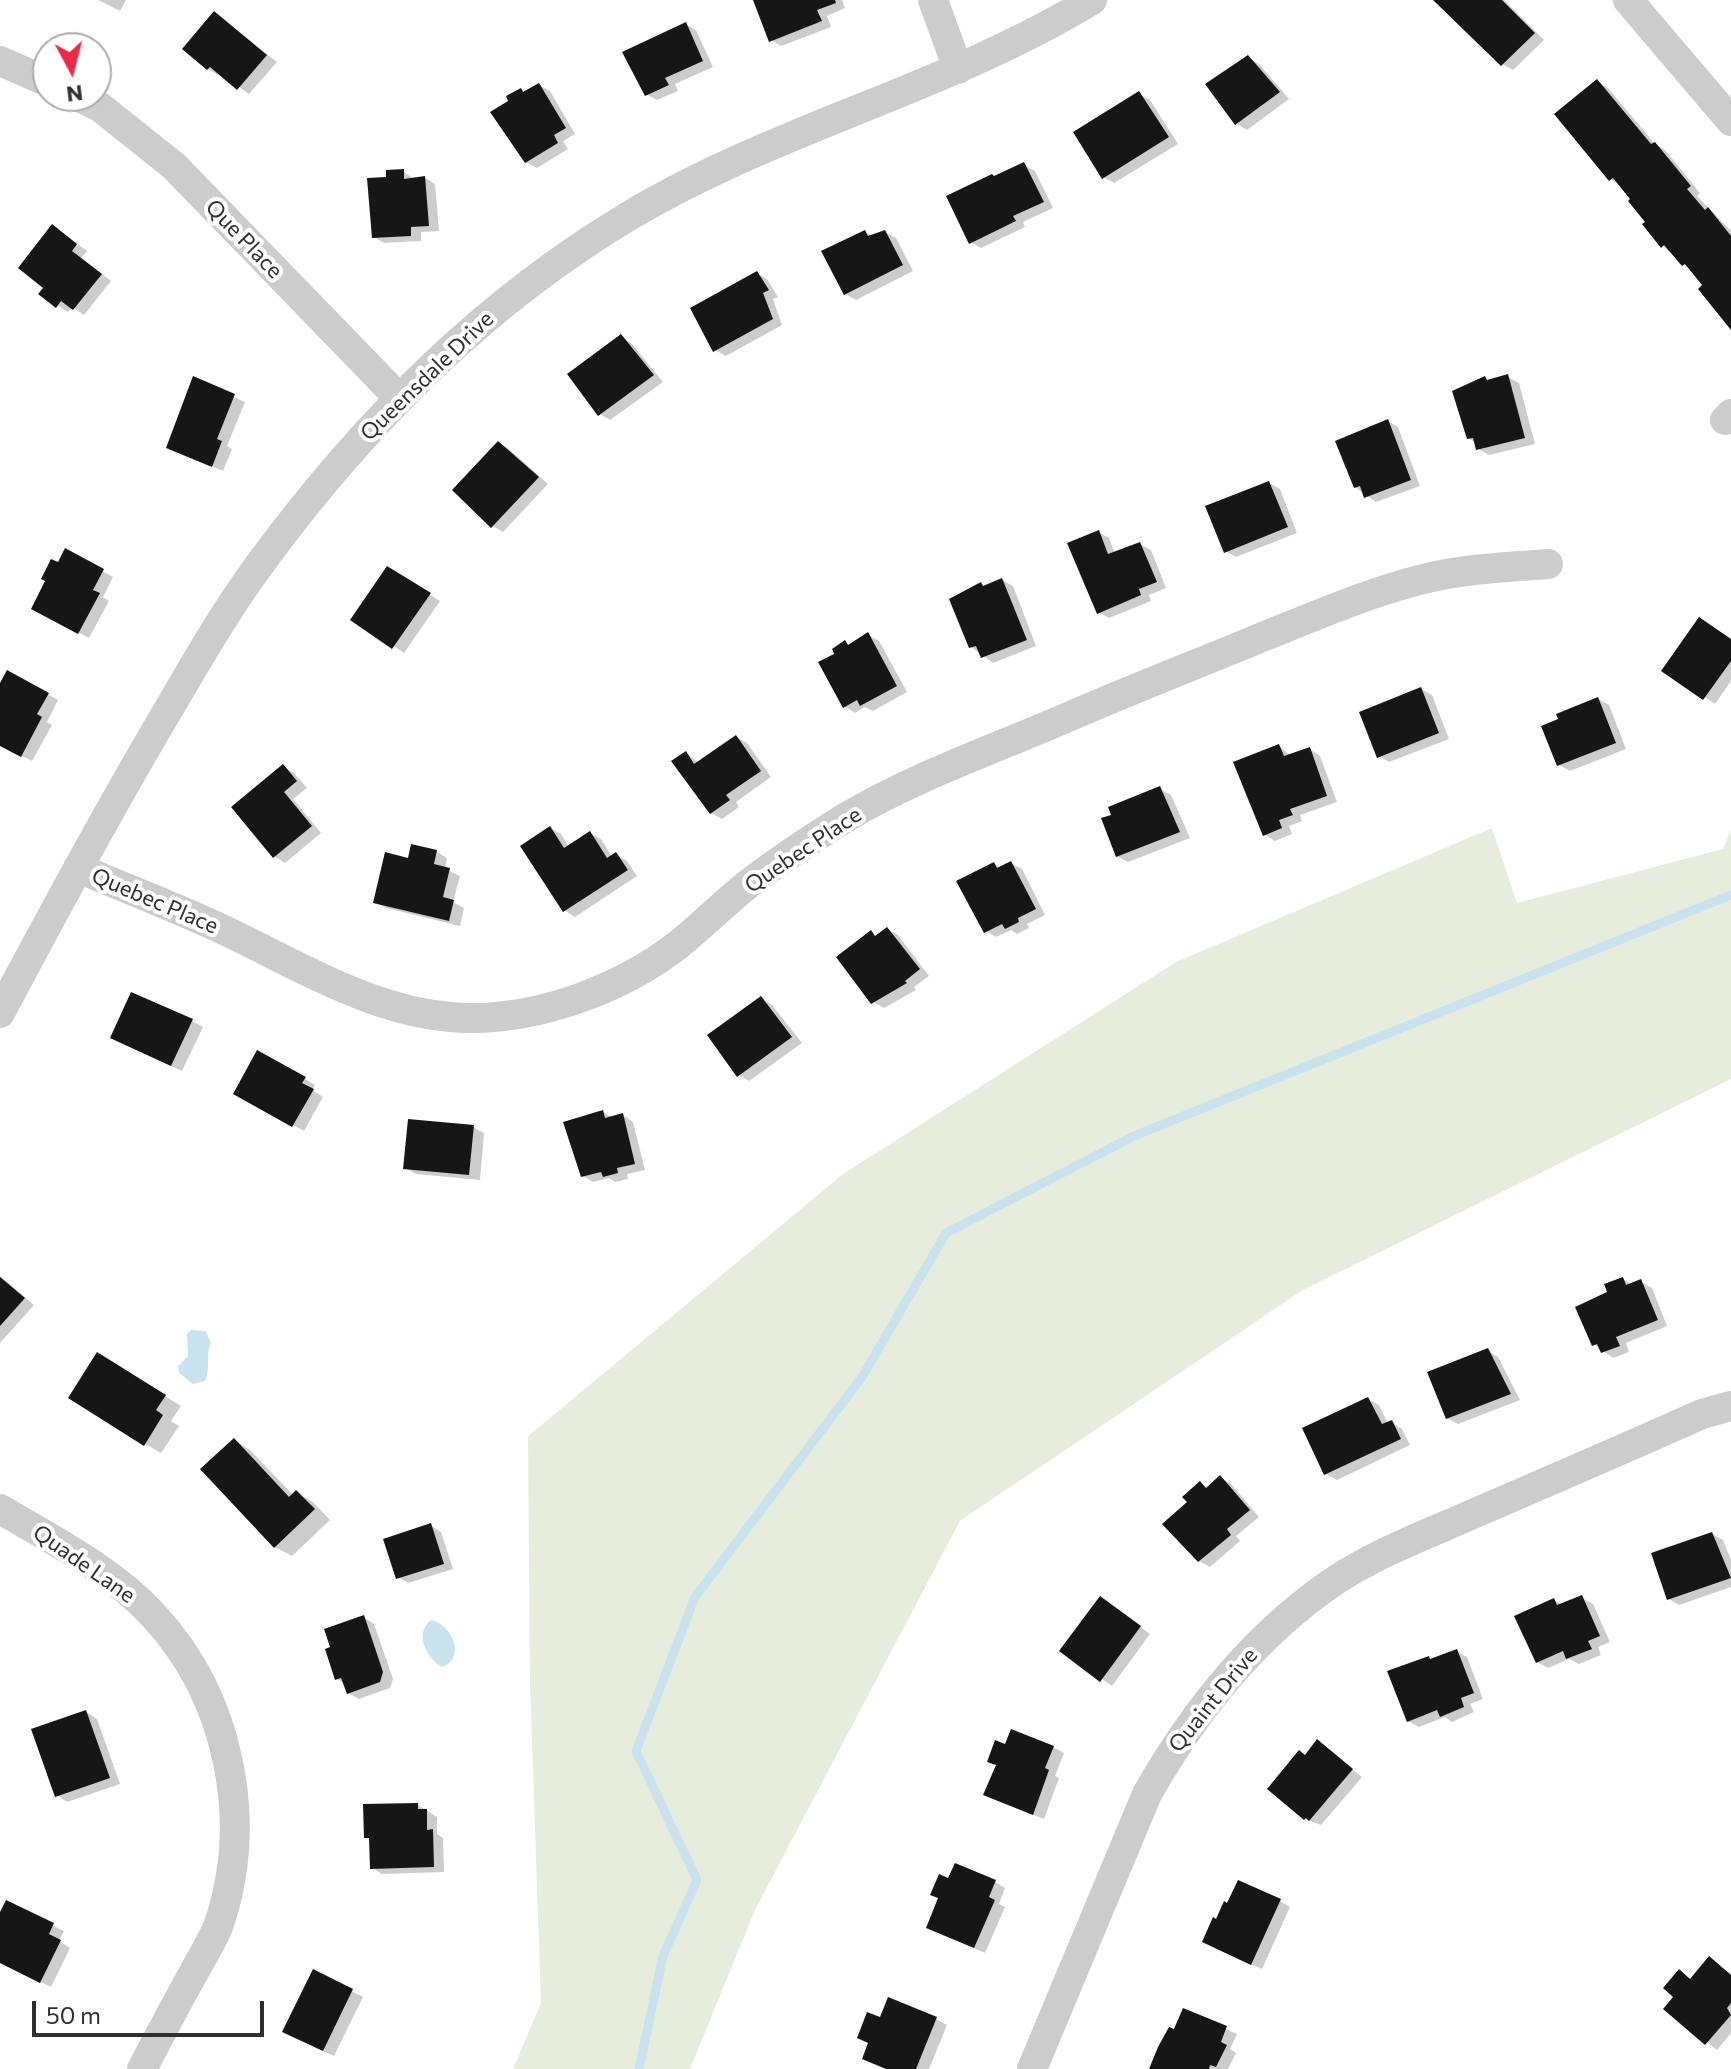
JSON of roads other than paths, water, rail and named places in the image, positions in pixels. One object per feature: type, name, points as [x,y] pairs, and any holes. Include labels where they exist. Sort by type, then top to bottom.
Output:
[{"type":"street","points":[[933,0],[958,69]]},
{"type":"street","name":"Queensdale Drive","points":[[0,1013],[78,868],[212,635],[259,566],[324,482],[434,363],[500,305],[556,263],[630,215],[707,174],[1024,39],[1092,0]]},
{"type":"street","points":[[1635,2],[1731,121]]},
{"type":"street","points":[[0,61],[32,75]]},
{"type":"street","name":"Que Place","points":[[106,112],[174,166],[399,398]]},
{"type":"street","name":"Quebec Place","points":[[78,868],[221,929],[353,993],[387,1006],[431,1015],[477,1018],[532,1011],[583,996],[631,975],[675,947],[748,884],[797,848],[848,816],[901,789],[1107,700],[1363,597],[1438,576],[1485,568],[1548,564]]},
{"type":"street","name":"Quaint Drive","points":[[1032,2069],[1141,1808],[1161,1769],[1243,1659],[1285,1618],[1332,1583],[1383,1554],[1688,1420],[1731,1406]]},
{"type":"street","name":"Quade Lane","points":[[0,1509],[120,1585],[154,1616],[183,1652],[206,1692],[220,1726],[232,1783],[234,1821],[231,1869],[218,1925],[142,2069]]},
{"type":"water","points":[[191,1330],[206,1331],[211,1343],[205,1381],[193,1384],[179,1373],[178,1366],[188,1356],[187,1334]]},
{"type":"water","points":[[431,1620],[445,1628],[454,1642],[454,1657],[442,1667],[431,1658],[424,1645],[423,1632]]},
{"type":"waterway","points":[[639,2069],[663,1956],[697,1880],[636,1751],[695,1597],[862,1377],[946,1233],[1134,1136],[1731,895]]}]
